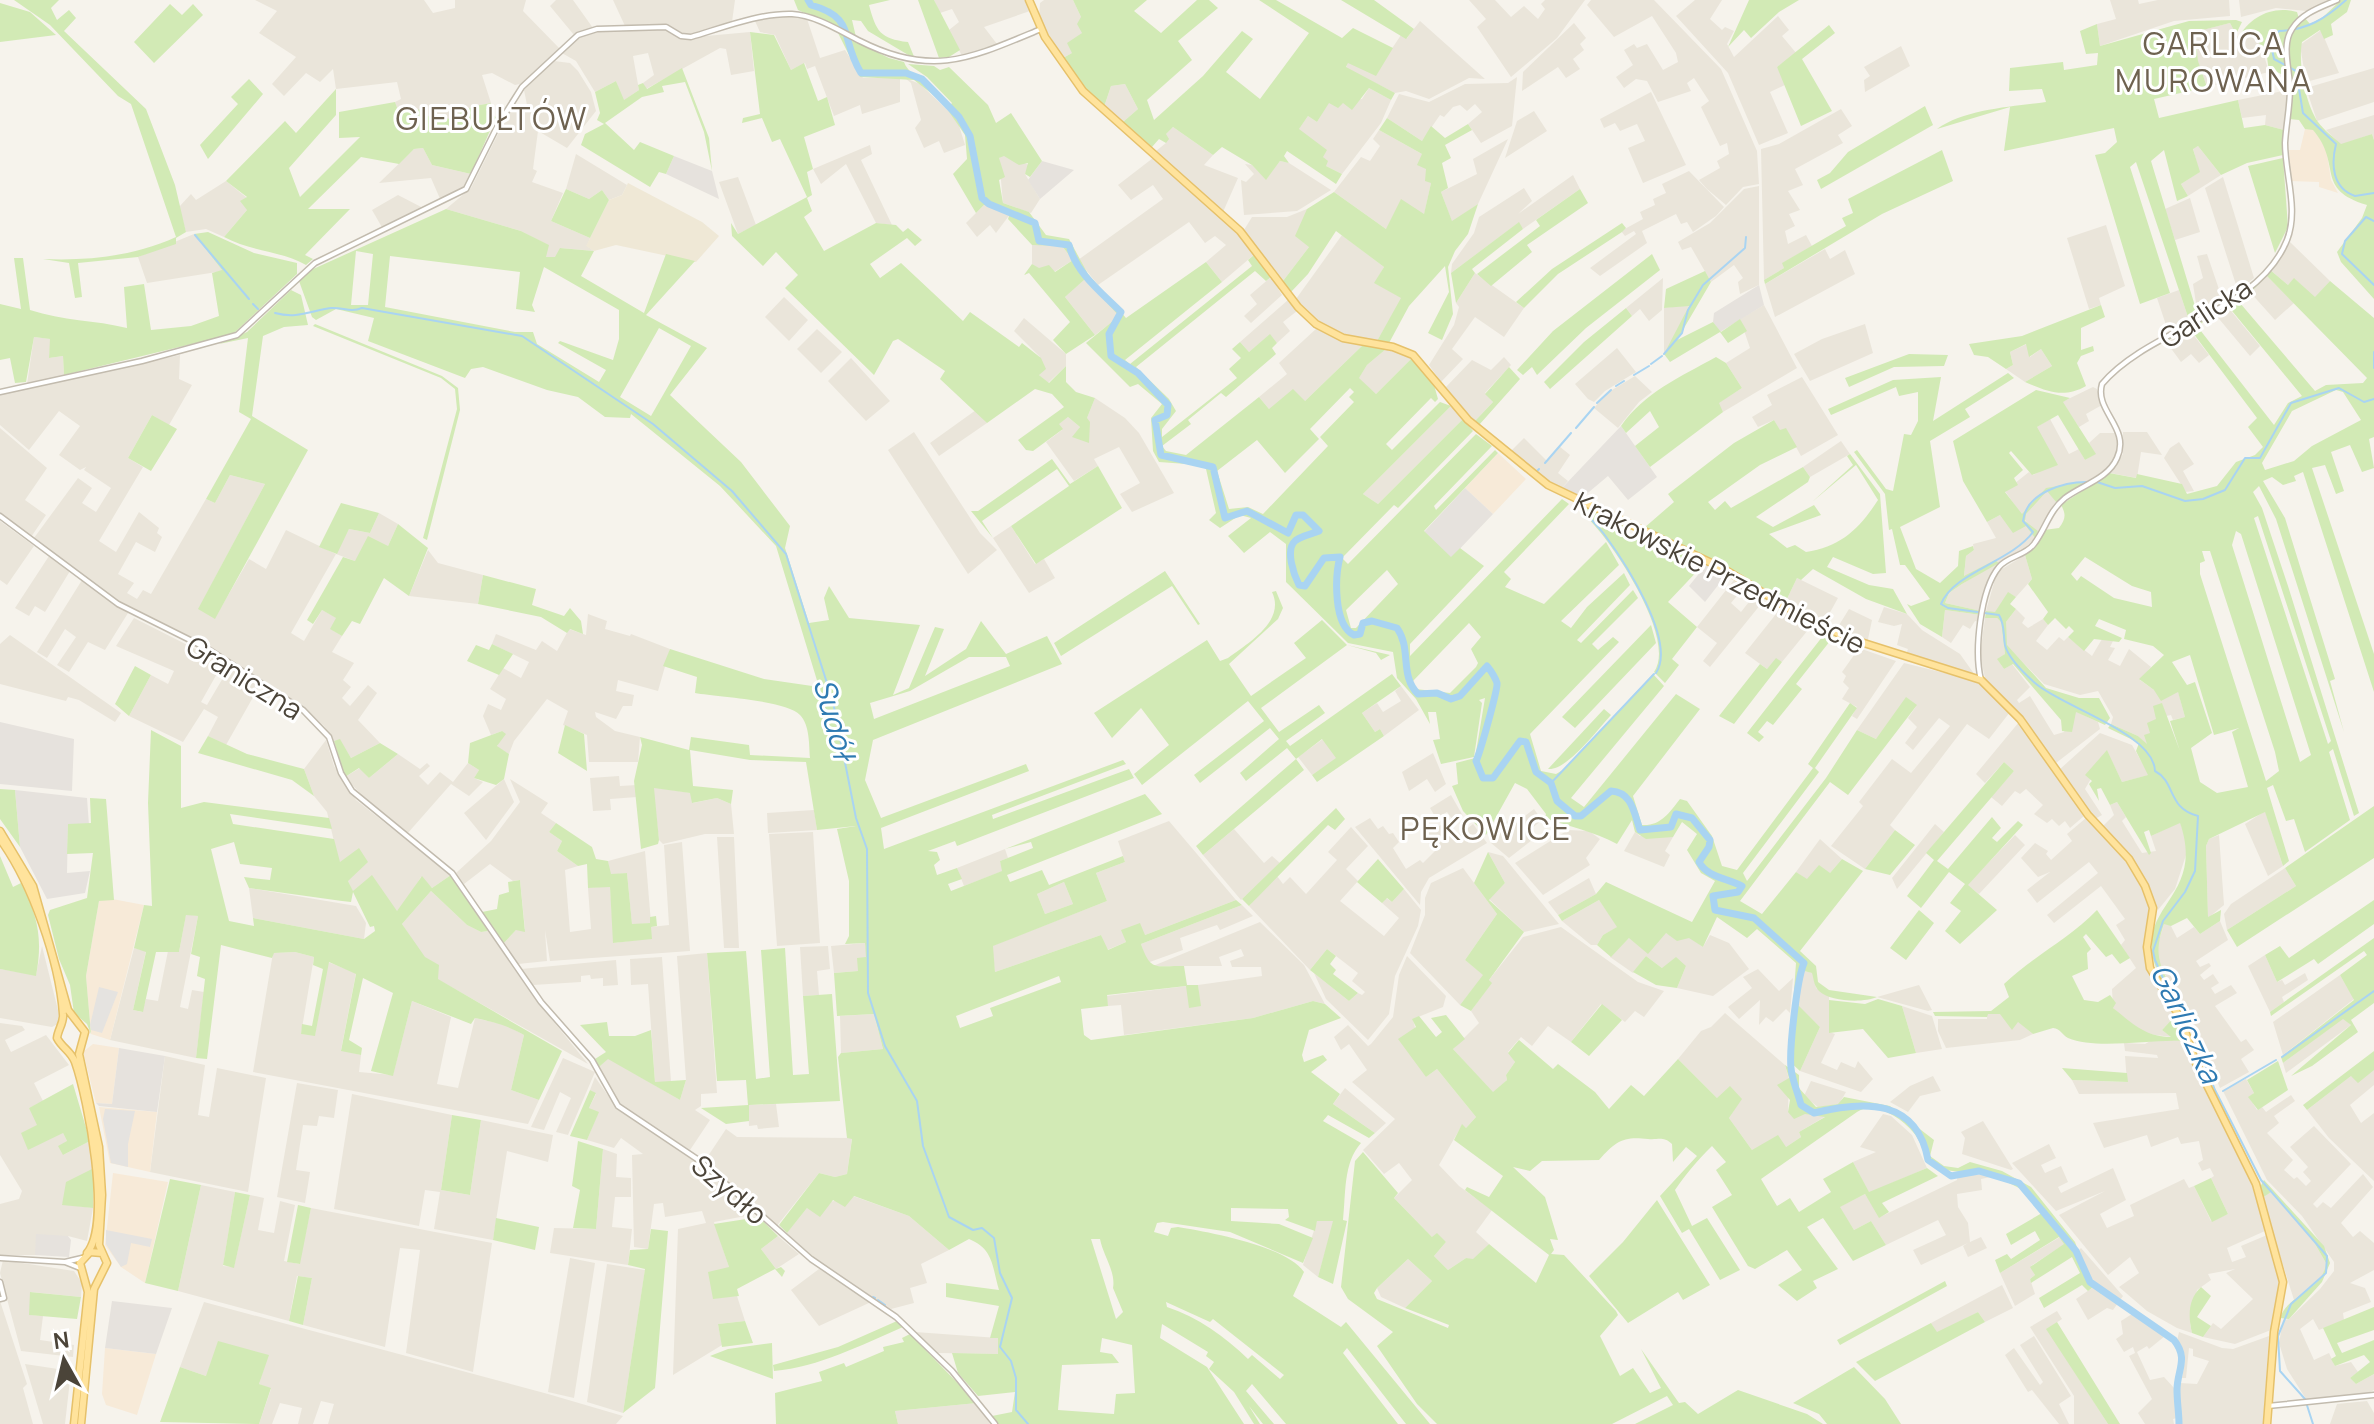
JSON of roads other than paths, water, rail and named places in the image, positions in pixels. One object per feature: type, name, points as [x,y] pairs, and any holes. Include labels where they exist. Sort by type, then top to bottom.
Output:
[{"type":"main road","name":"Krakowskie Przedmieście","points":[[1029,0],[1041,29],[1073,79],[1090,99],[1240,231],[1311,320],[1343,338],[1396,348],[1413,355],[1468,420],[1535,478],[1716,565],[1825,628],[1879,651],[1981,680],[2023,723],[2088,815],[2131,862],[2151,898],[2153,914],[2147,949],[2150,968],[2179,1016],[2197,1065],[2251,1174],[2280,1261],[2283,1297],[2274,1332],[2267,1424]]},
{"type":"main road","points":[[0,831],[37,897],[68,1010],[85,1032],[79,1058],[101,1167],[99,1245],[107,1266],[94,1289],[81,1424]]},
{"type":"main road","points":[[0,839],[20,870],[36,908],[63,1010],[63,1024],[57,1038],[67,1049],[77,1069],[95,1153],[97,1209],[92,1244],[80,1268],[85,1275],[88,1292],[74,1424]]},
{"type":"main road","points":[[63,1024],[77,1022]]},
{"type":"main road","points":[[67,1049],[80,1046]]},
{"type":"main road","points":[[84,1255],[102,1253]]},
{"type":"main road","points":[[85,1275],[100,1276]]},
{"type":"street","name":"Garlicka","points":[[1981,680],[1978,638],[1989,587],[2000,566],[2034,545],[2052,511],[2104,474],[2119,456],[2121,439],[2101,399],[2103,383],[2154,345],[2240,293],[2270,265],[2287,239],[2290,207],[2285,143],[2291,31],[2305,15],[2337,0]]},
{"type":"street","points":[[0,392],[142,361],[242,332],[315,263],[466,189],[498,125],[521,89],[572,39],[591,30],[666,27],[691,37],[793,14],[839,30],[891,55],[922,61],[973,58],[1041,29]]},
{"type":"street","name":"Graniczna","points":[[0,516],[115,602],[208,649],[303,710],[328,734],[342,775],[357,797],[452,873],[497,939]]},
{"type":"street","name":"Szydło","points":[[497,939],[541,1002],[596,1067],[610,1097],[624,1111],[700,1161],[811,1259],[902,1322],[952,1371],[995,1424]]},
{"type":"street","points":[[65,1262],[84,1255]]},
{"type":"street","points":[[0,1258],[65,1262],[80,1268]]},
{"type":"street","points":[[0,1282],[2,1298]]},
{"type":"street","points":[[2268,1406],[2299,1406],[2374,1395]]},
{"type":"waterway","points":[[808,0],[841,23],[861,73],[906,73],[922,79],[959,117],[970,136],[982,198],[989,204],[1035,223],[1039,241],[1069,245],[1083,273],[1121,312],[1109,334],[1111,356],[1138,373],[1168,405],[1167,415],[1155,420],[1161,455],[1213,467],[1225,518],[1247,511],[1288,533],[1296,515],[1303,515],[1319,531],[1300,538],[1292,545],[1291,563],[1299,585],[1305,586],[1324,558],[1340,557],[1337,599],[1347,630],[1354,635],[1360,634],[1363,623],[1372,621],[1397,628],[1404,644],[1409,679],[1418,694],[1437,693],[1451,699],[1460,696],[1487,666],[1497,683],[1476,761],[1483,778],[1493,778],[1520,741],[1526,742],[1536,772],[1551,783],[1557,801],[1575,816],[1581,816],[1611,791],[1628,799],[1640,830],[1671,827],[1676,814],[1692,818],[1710,840],[1699,862],[1713,875],[1742,886],[1738,892],[1713,896],[1715,910],[1754,918],[1804,963],[1796,998],[1791,1059],[1801,1105],[1814,1113],[1852,1106],[1886,1109],[1901,1115],[1913,1125],[1928,1160],[1951,1176],[1979,1171],[2019,1183],[2076,1251],[2090,1282],[2174,1340],[2182,1359],[2177,1390],[2179,1424]]},
{"type":"waterway","name":"Garliczka","points":[[2346,0],[2315,22],[2279,31],[2270,40],[2274,59],[2296,71],[2303,113],[2336,144],[2334,167],[2342,187],[2355,196],[2374,193]]},
{"type":"waterway","name":"Garliczka","points":[[2374,221],[2366,217],[2345,241],[2342,254],[2374,285]]},
{"type":"waterway","name":"Sudół","points":[[195,235],[249,299]]},
{"type":"waterway","points":[[1664,354],[1682,333],[1688,310],[1703,285],[1745,248],[1746,237]]},
{"type":"waterway","name":"Sudół","points":[[253,304],[258,309]]},
{"type":"waterway","name":"Sudół","points":[[275,313],[297,315],[331,308],[362,308],[522,336],[653,424],[732,491],[786,554],[833,702],[856,818],[867,849],[868,993],[885,1046],[917,1101],[923,1146],[949,1217],[973,1230],[982,1228],[994,1238],[1000,1273],[1012,1298],[1000,1347],[1011,1361],[1016,1378],[1016,1410],[1028,1424]]},
{"type":"waterway","name":"Garliczka","points":[[2374,352],[2374,368]]},
{"type":"waterway","points":[[1651,364],[1662,356]]},
{"type":"waterway","points":[[1634,375],[1649,366]]},
{"type":"waterway","points":[[1616,386],[1624,381]]},
{"type":"waterway","name":"Garliczka","points":[[2097,482],[2115,488],[2142,486],[2185,501],[2203,499],[2225,490],[2245,458],[2260,458],[2291,403],[2339,388],[2364,402],[2374,399]]},
{"type":"waterway","points":[[1597,403],[1611,390]]},
{"type":"waterway","points":[[1576,428],[1594,407]]},
{"type":"waterway","points":[[1545,463],[1571,433]]},
{"type":"waterway","name":"Garliczka","points":[[2090,482],[2059,486],[2039,496],[2031,503],[2023,521],[2033,532],[2011,551],[1958,583],[1941,604],[1948,608],[1999,615],[2007,650],[2022,671],[2048,692],[2105,722],[2140,745],[2151,757],[2155,771],[2162,776],[2176,801],[2198,816],[2195,871],[2185,892],[2163,921],[2153,951],[2171,996],[2189,1023],[2215,1090],[2261,1180],[2327,1256],[2326,1273],[2291,1304],[2278,1336],[2280,1371],[2305,1399],[2313,1424]]},
{"type":"waterway","points":[[1581,505],[1635,581],[1654,622],[1661,659],[1656,673]]},
{"type":"waterway","points":[[1551,783],[1654,674]]},
{"type":"waterway","points":[[2282,1057],[2374,991]]},
{"type":"waterway","points":[[2223,1091],[2276,1060]]},
{"type":"waterway","points":[[878,1300],[885,1305]]},
{"type":"district","name":"GARLICA MUROWANA","points":[[2214,62]]},
{"type":"district","name":"GIEBUŁTÓW","points":[[492,118]]},
{"type":"district","name":"PĘKOWICE","points":[[1486,828]]}]
